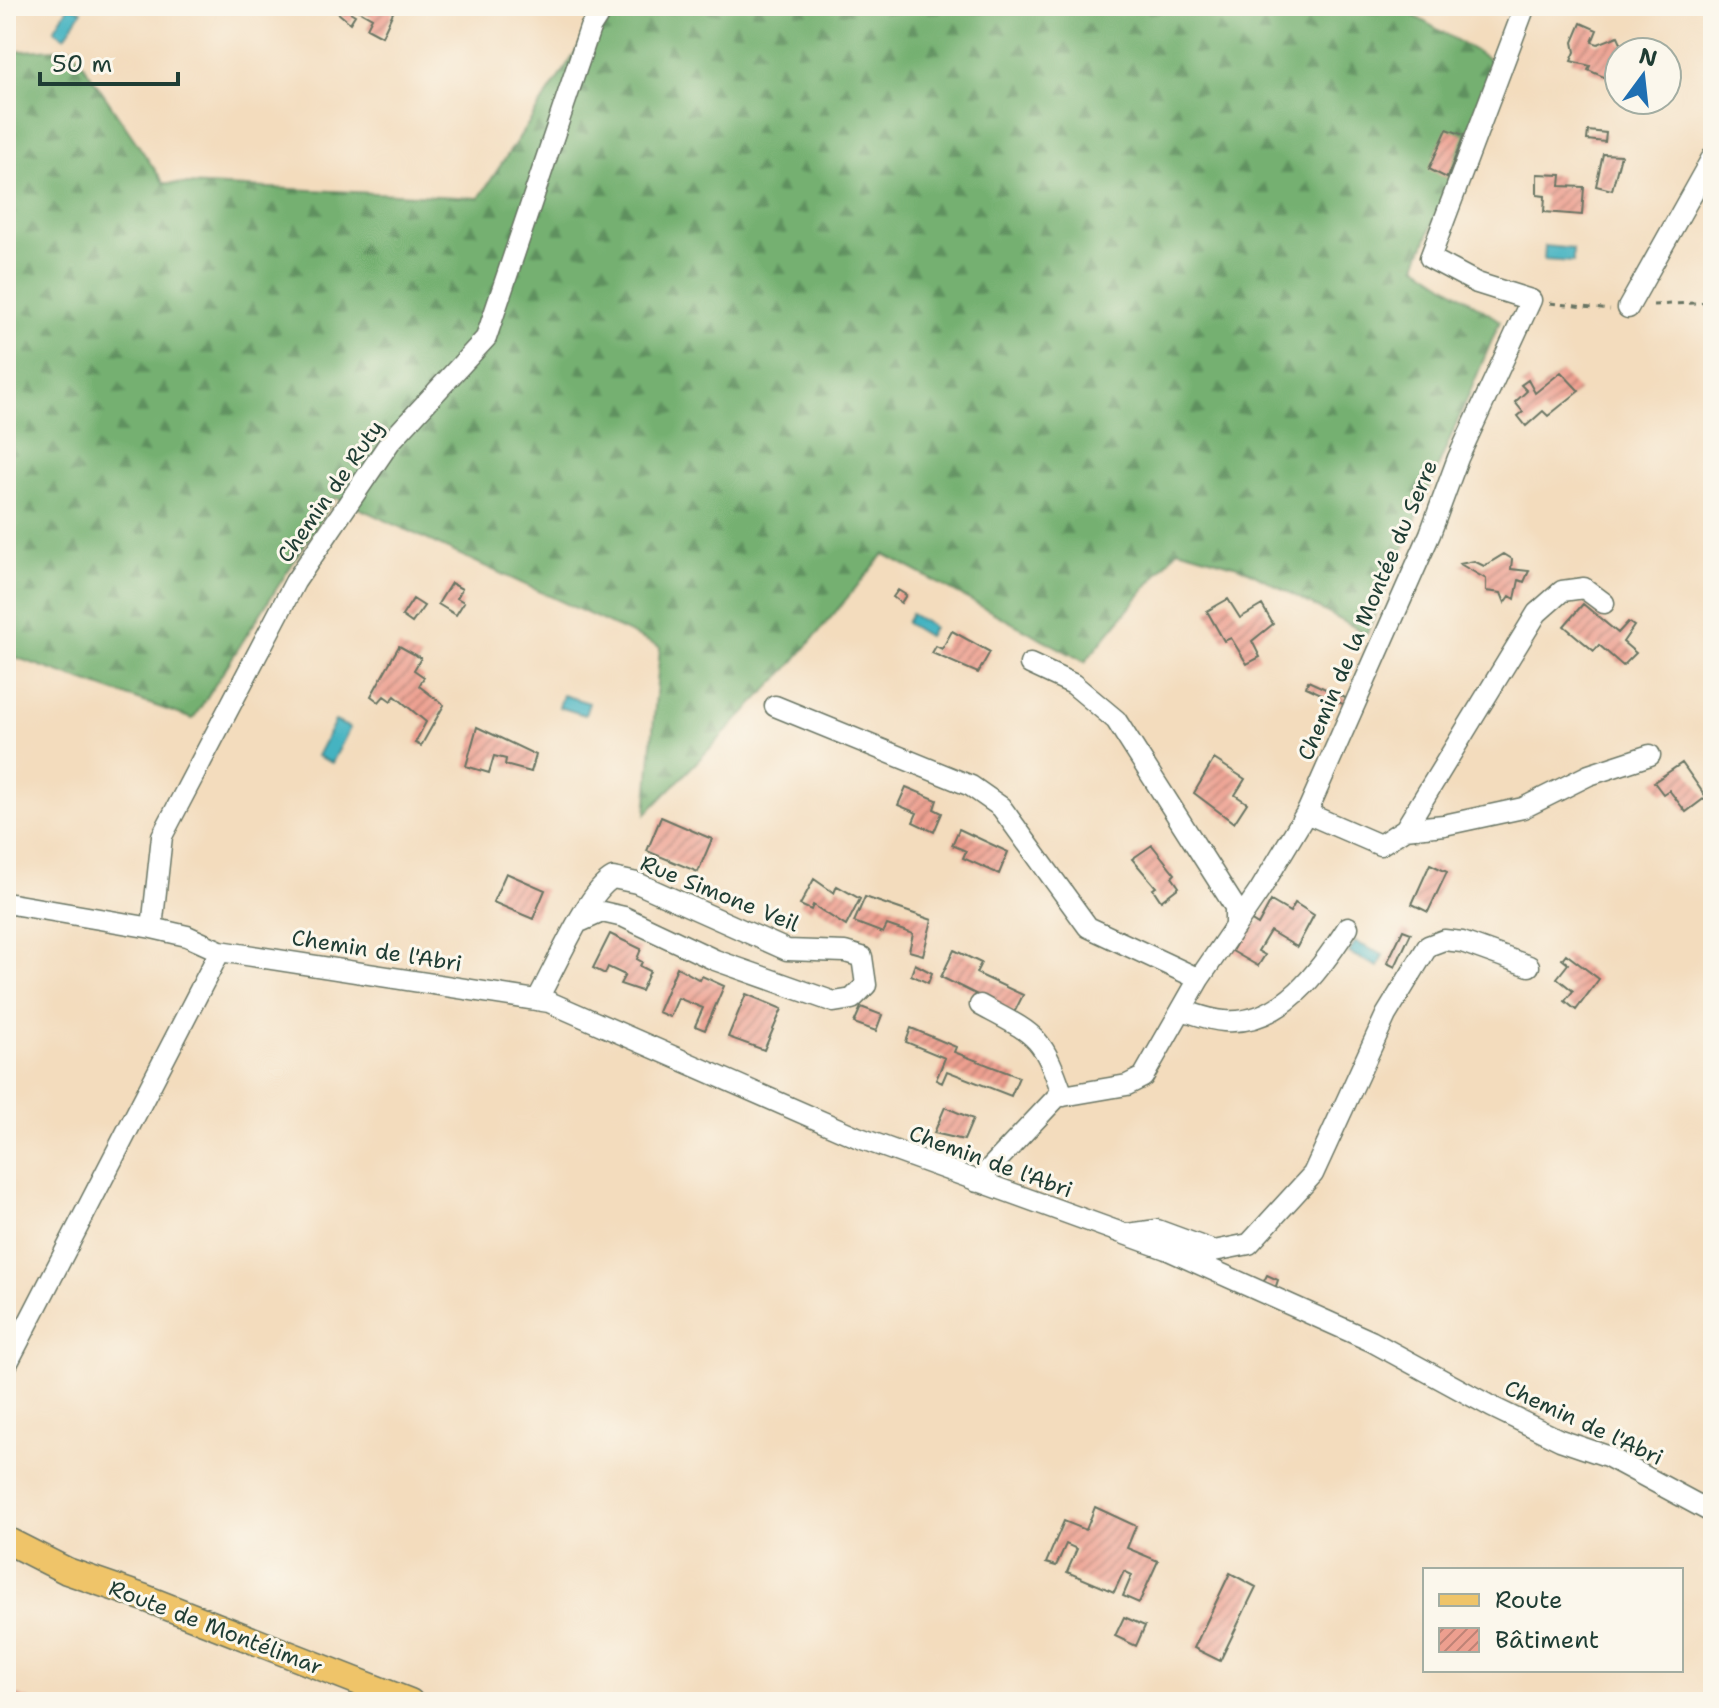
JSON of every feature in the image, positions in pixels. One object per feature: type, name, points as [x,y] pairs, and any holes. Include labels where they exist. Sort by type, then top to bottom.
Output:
[{"type":"main road","name":"Route de Montélimar","points":[[6,1540],[67,1571],[158,1603],[410,1702]]},
{"type":"main road","name":"Route de Montélimar","points":[[6,1561],[67,1571]]},
{"type":"street","name":"Chemin de Ruty","points":[[152,928],[162,836],[295,582],[390,442],[486,338],[590,28],[604,6]]},
{"type":"street","name":"Chemin de la Montée du Serre","points":[[977,1182],[1045,1106],[1063,1096],[1127,1085],[1143,1077],[1199,979],[1306,813],[1430,534],[1458,458],[1531,300],[1477,283],[1430,258],[1525,6]]},
{"type":"street","points":[[1628,308],[1713,156]]},
{"type":"street","points":[[1306,813],[1380,845],[1405,829],[1537,613],[1562,591],[1584,588],[1604,603]]},
{"type":"street","points":[[1030,664],[1073,684],[1116,720],[1235,907],[1235,927]]},
{"type":"street","points":[[775,706],[971,786],[1001,807],[1088,927],[1199,979]]},
{"type":"street","points":[[1405,829],[1444,825],[1523,808],[1589,775],[1650,755]]},
{"type":"street","name":"Rue Simone Veil","points":[[537,1000],[600,885],[613,878],[637,883],[787,950],[845,952],[862,957],[866,985],[852,999],[834,1002],[715,960],[624,917],[602,912],[582,921]]},
{"type":"street","name":"Chemin de l'Abri","points":[[6,903],[152,928],[187,936],[220,951],[549,1002],[857,1137],[1120,1235],[1166,1249],[1371,1341],[1492,1407],[1560,1440],[1607,1456],[1713,1513]]},
{"type":"street","points":[[1182,1010],[1225,1021],[1254,1018],[1296,996],[1348,927]]},
{"type":"street","points":[[1120,1235],[1157,1230],[1214,1251],[1249,1244],[1313,1174],[1386,1015],[1428,946],[1444,940],[1462,942],[1529,966]]},
{"type":"street","points":[[6,1366],[220,951]]},
{"type":"street","points":[[980,1005],[1035,1034],[1049,1053],[1063,1096]]},
{"type":"green space","points":[[606,6],[1397,6],[1496,63],[1416,265],[1500,321],[1367,634],[1241,567],[1178,549],[1085,662],[884,554],[791,665],[646,814],[660,647],[335,497],[193,719],[6,654],[6,52],[72,48],[164,183],[479,198]]},
{"type":"water","points":[[69,6],[82,11],[65,37],[54,30]]},
{"type":"water","points":[[1545,246],[1573,249],[1573,262],[1544,260]]},
{"type":"water","points":[[911,614],[933,627],[928,636],[906,623]]},
{"type":"water","points":[[563,695],[589,703],[585,715],[559,707]]},
{"type":"water","points":[[335,721],[350,728],[332,763],[317,756]]},
{"type":"water","points":[[1355,942],[1383,955],[1378,967],[1349,953]]},
{"type":"building","points":[[340,6],[355,15],[350,23],[337,12]]},
{"type":"building","points":[[351,6],[396,6],[382,36],[367,28],[372,18]]},
{"type":"building","points":[[1581,23],[1597,30],[1592,42],[1603,42],[1603,77],[1588,70],[1590,66],[1571,61],[1575,52],[1573,42]]},
{"type":"building","points":[[1447,129],[1464,135],[1447,178],[1429,169]]},
{"type":"building","points":[[1588,131],[1606,133],[1605,142],[1587,140]]},
{"type":"building","points":[[1603,154],[1621,155],[1612,190],[1596,186]]},
{"type":"building","points":[[1537,174],[1561,175],[1560,186],[1584,187],[1582,215],[1544,212],[1545,196],[1537,195]]},
{"type":"building","points":[[1561,372],[1579,391],[1548,416],[1543,411],[1526,426],[1518,416],[1523,412],[1515,402],[1527,391],[1521,385],[1528,380],[1535,393]]},
{"type":"building","points":[[1504,554],[1512,559],[1511,569],[1529,571],[1524,582],[1519,580],[1515,599],[1510,596],[1505,603],[1501,593],[1486,591],[1486,579],[1460,564],[1474,561],[1484,566]]},
{"type":"building","points":[[451,583],[462,589],[457,598],[464,602],[456,615],[438,604]]},
{"type":"building","points":[[898,590],[906,595],[901,603],[893,597]]},
{"type":"building","points":[[413,599],[424,606],[412,623],[402,616]]},
{"type":"building","points":[[1228,599],[1240,618],[1262,605],[1273,624],[1252,641],[1260,657],[1247,664],[1231,638],[1224,641],[1207,611]]},
{"type":"building","points":[[1583,604],[1618,633],[1628,622],[1634,626],[1623,642],[1636,653],[1623,666],[1599,645],[1594,651],[1564,626]]},
{"type":"building","points":[[952,631],[990,652],[978,673],[932,653],[936,646],[942,649]]},
{"type":"building","points":[[399,646],[421,658],[414,670],[424,677],[419,686],[444,705],[421,746],[415,743],[426,722],[395,696],[391,701],[384,696],[379,702],[371,696]]},
{"type":"building","points":[[1308,681],[1350,700],[1347,706],[1306,687]]},
{"type":"building","points":[[477,727],[536,755],[531,772],[505,765],[506,759],[494,756],[489,773],[466,766]]},
{"type":"building","points":[[1214,759],[1245,779],[1235,795],[1247,803],[1234,823],[1194,793]]},
{"type":"building","points":[[1682,763],[1706,797],[1686,812],[1669,790],[1663,794],[1654,782]]},
{"type":"building","points":[[906,787],[937,800],[934,809],[942,813],[934,832],[913,822],[917,813],[898,805]]},
{"type":"building","points":[[661,817],[712,839],[698,872],[647,851]]},
{"type":"building","points":[[959,829],[1008,852],[999,874],[963,858],[966,851],[952,845]]},
{"type":"building","points":[[1152,845],[1175,874],[1172,877],[1179,887],[1161,901],[1153,889],[1156,887],[1132,859]]},
{"type":"building","points":[[1430,864],[1447,872],[1428,912],[1412,904]]},
{"type":"building","points":[[506,873],[545,890],[533,919],[493,902]]},
{"type":"building","points":[[814,879],[834,893],[837,886],[860,899],[846,926],[813,905],[811,910],[800,905]]},
{"type":"building","points":[[865,897],[932,920],[923,955],[909,951],[913,934],[887,925],[883,933],[854,922]]},
{"type":"building","points":[[1271,901],[1290,912],[1295,903],[1314,915],[1297,947],[1270,931],[1258,951],[1265,955],[1258,966],[1232,951],[1250,920],[1258,925]]},
{"type":"building","points":[[1403,930],[1411,933],[1395,967],[1387,963]]},
{"type":"building","points":[[610,934],[641,949],[637,959],[642,962],[640,966],[650,971],[641,991],[620,984],[625,975],[608,967],[605,974],[593,968]]},
{"type":"building","points":[[954,950],[981,963],[976,973],[1023,995],[1014,1013],[941,977]]},
{"type":"building","points":[[1566,954],[1599,979],[1576,1010],[1565,1001],[1573,991],[1557,978],[1568,964],[1562,959]]},
{"type":"building","points":[[915,964],[932,973],[928,983],[911,975]]},
{"type":"building","points":[[677,967],[700,980],[702,976],[724,986],[705,1030],[695,1026],[703,1008],[678,998],[670,1017],[658,1012]]},
{"type":"building","points":[[746,994],[782,1009],[764,1050],[728,1037]]},
{"type":"building","points":[[861,1007],[882,1015],[876,1031],[854,1023]]},
{"type":"building","points":[[911,1028],[956,1047],[954,1052],[1019,1077],[1011,1096],[947,1071],[942,1083],[936,1080],[945,1058],[906,1042]]},
{"type":"building","points":[[945,1107],[973,1119],[964,1140],[934,1133]]},
{"type":"building","points":[[1267,1275],[1278,1280],[1275,1289],[1263,1283]]},
{"type":"building","points":[[1095,1507],[1136,1526],[1127,1548],[1158,1561],[1139,1603],[1123,1596],[1132,1575],[1124,1571],[1114,1592],[1067,1572],[1077,1549],[1066,1544],[1056,1566],[1046,1563],[1064,1521],[1086,1530]]},
{"type":"building","points":[[1230,1573],[1256,1587],[1220,1661],[1194,1648]]},
{"type":"building","points":[[1124,1617],[1145,1626],[1136,1646],[1115,1636]]},
{"type":"building","points":[[6,1691],[35,1702],[6,1702]]}]
